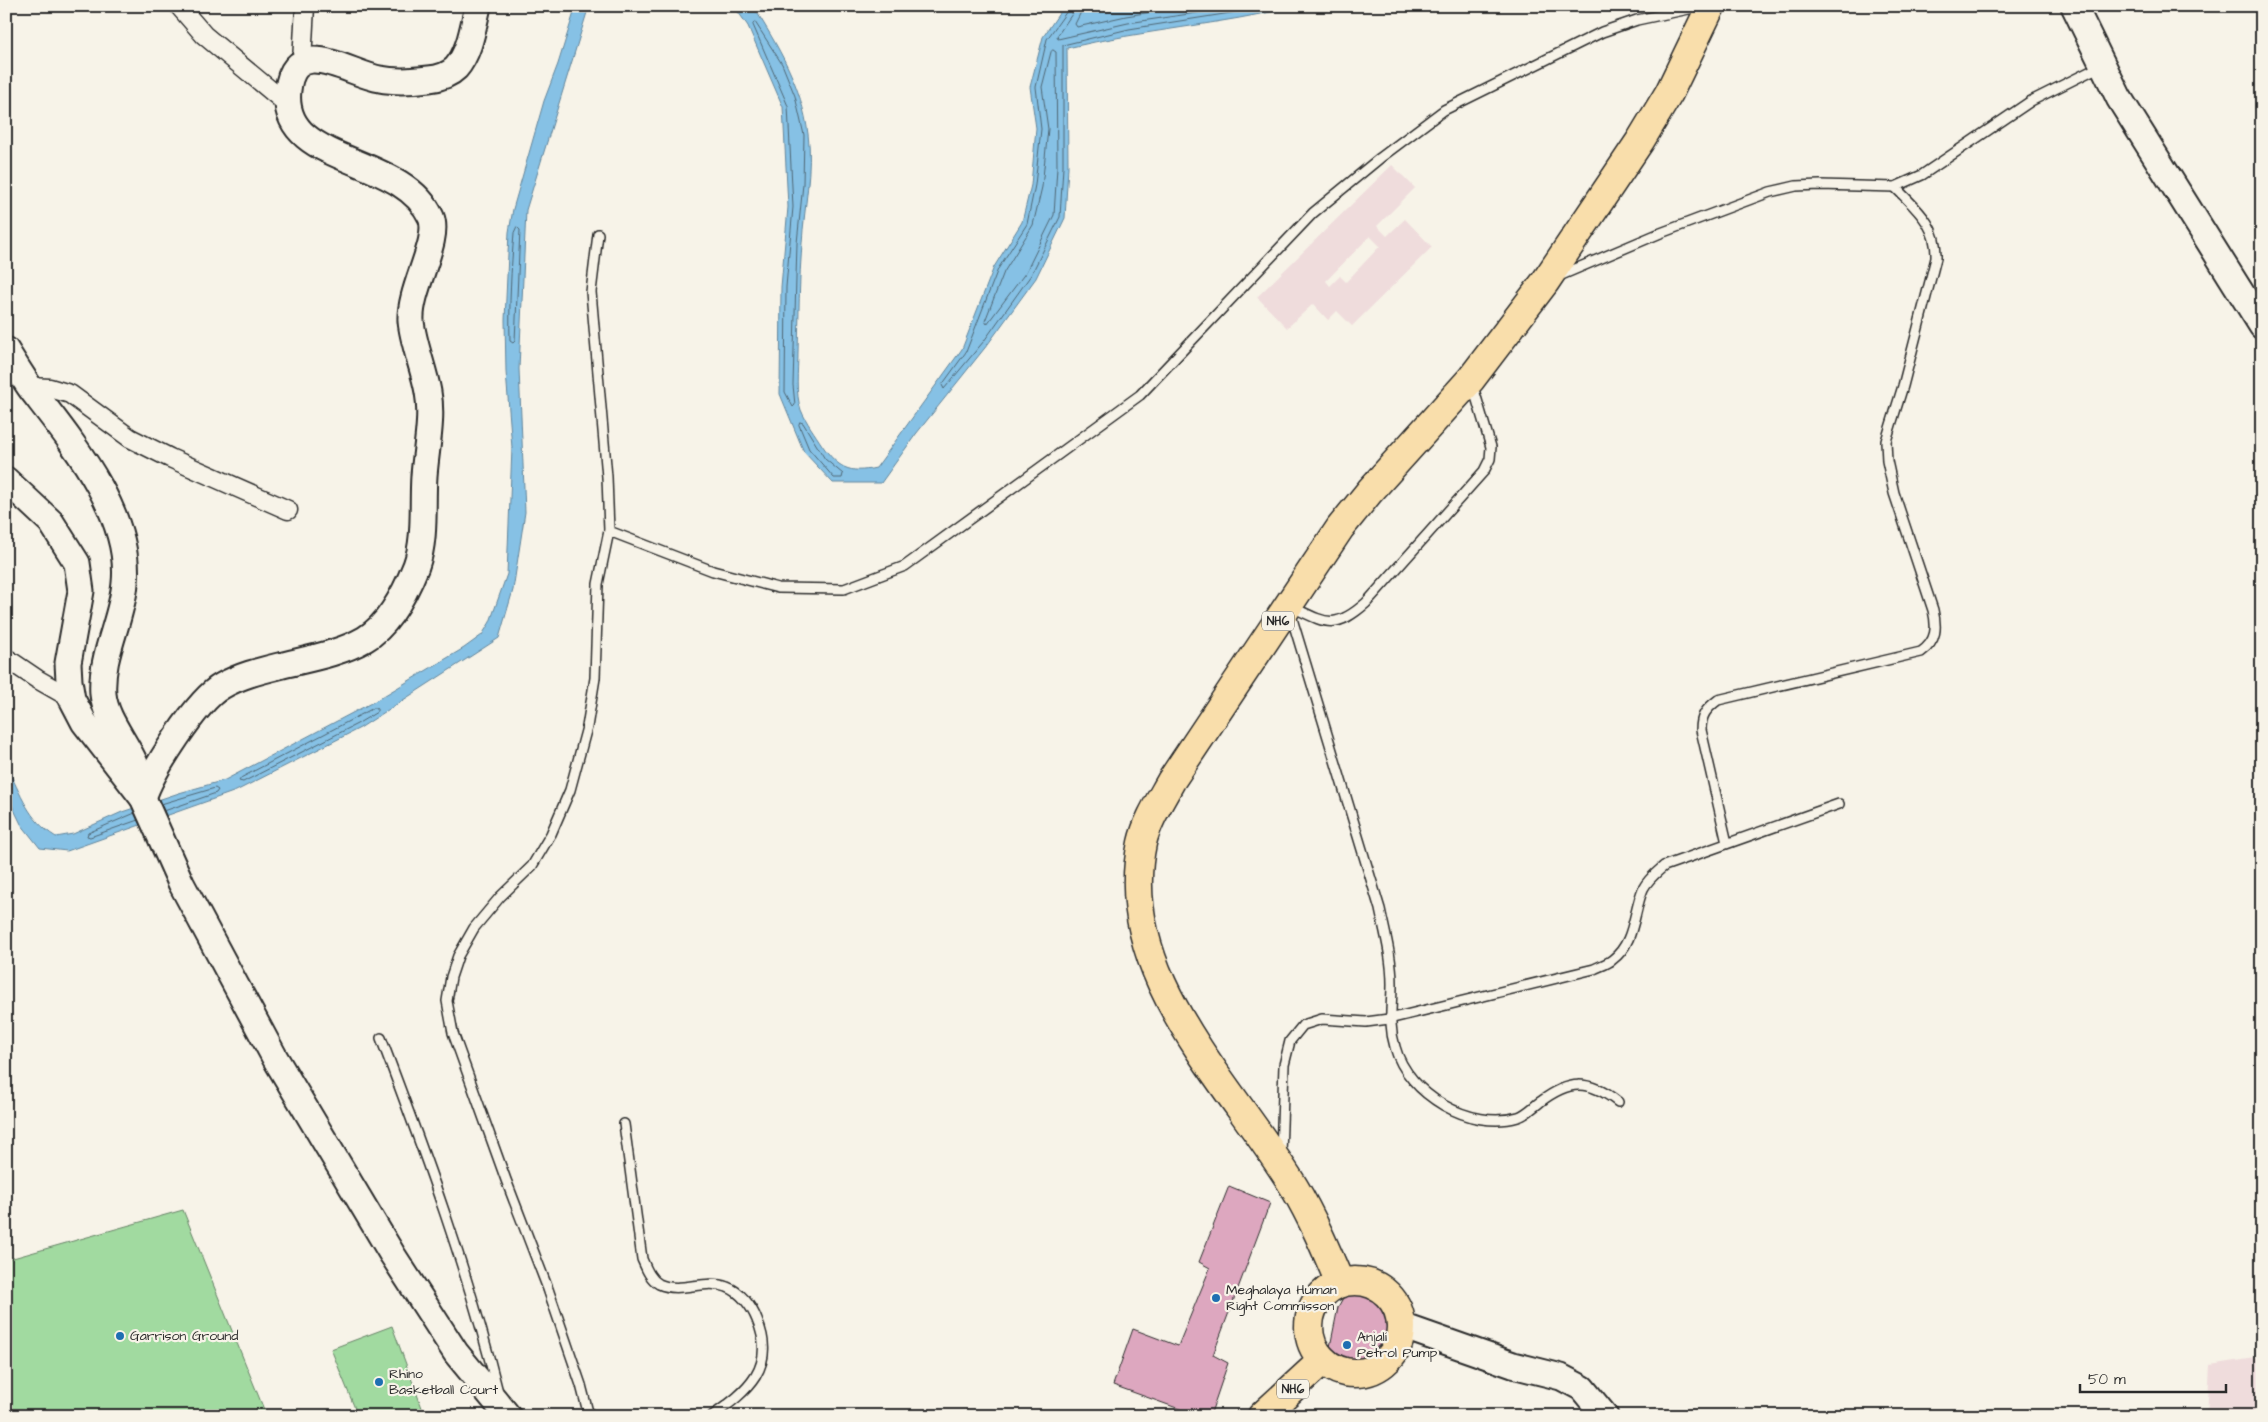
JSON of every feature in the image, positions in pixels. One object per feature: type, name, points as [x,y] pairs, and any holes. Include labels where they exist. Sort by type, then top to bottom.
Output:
[{"type":"highway","name":"NH6","points":[[1340,1283],[1316,1228],[1281,1168],[1177,1016],[1160,981],[1147,944],[1139,900],[1138,871],[1142,842],[1152,814],[1162,798],[1287,605],[1340,528],[1370,491],[1471,379],[1545,282],[1640,141],[1669,93],[1711,6]]},
{"type":"highway","points":[[1355,1280],[1369,1282],[1382,1289],[1392,1299],[1399,1312],[1402,1326],[1400,1339],[1394,1352],[1385,1362],[1374,1369],[1360,1373],[1334,1368],[1323,1360],[1315,1350],[1310,1337],[1309,1323],[1312,1310],[1319,1298],[1328,1289],[1340,1283],[1355,1280]]},
{"type":"highway","name":"NH6","points":[[1262,1416],[1323,1360]]},
{"type":"street","points":[[143,798],[147,784],[168,749],[215,691],[254,673],[329,653],[368,637],[383,622],[402,597],[417,563],[422,541],[424,475],[430,411],[421,359],[412,324],[412,307],[417,282],[433,236],[433,220],[423,204],[404,184],[374,168],[318,146],[305,138],[294,123],[286,104],[204,35],[179,6]]},
{"type":"street","points":[[302,62],[305,6]]},
{"type":"street","points":[[286,104],[292,70],[302,62],[322,59],[382,80],[440,78],[453,71],[462,60],[469,43],[478,6]]},
{"type":"street","points":[[2074,6],[2118,98],[2262,326]]},
{"type":"street","points":[[6,350],[29,387],[72,440],[113,514],[122,544],[126,582],[106,659],[103,678],[104,696],[107,709],[139,769],[143,798]]},
{"type":"street","points":[[29,387],[50,388],[70,394],[130,438],[170,458],[288,510]]},
{"type":"street","points":[[6,480],[51,522],[77,563],[81,591],[68,663],[72,699],[84,722],[143,798],[180,883],[275,1058],[392,1254],[456,1353],[506,1412]]},
{"type":"street","points":[[6,658],[72,699]]},
{"type":"street","points":[[1402,1326],[1513,1365],[1561,1377],[1582,1388],[1606,1416]]},
{"type":"lane","points":[[609,531],[713,571],[778,588],[844,589],[905,566],[1140,395],[1313,213],[1380,158],[1444,110],[1602,32],[1637,20],[1702,6]]},
{"type":"lane","points":[[1545,282],[1658,234],[1770,192],[1796,186],[1820,185],[1895,187],[1922,175],[2030,101],[2102,65]]},
{"type":"lane","points":[[1727,843],[1701,730],[1701,720],[1708,707],[1718,700],[1922,652],[1930,646],[1934,638],[1936,622],[1894,493],[1887,461],[1886,441],[1912,353],[1936,258],[1936,245],[1933,232],[1927,222],[1895,187]]},
{"type":"lane","points":[[589,1416],[581,1385],[548,1289],[453,1033],[447,1001],[451,977],[458,956],[474,928],[500,897],[532,866],[551,834],[570,790],[587,728],[595,678],[598,584],[609,531],[606,467],[591,292],[598,234]]},
{"type":"lane","points":[[1287,605],[1327,622],[1338,622],[1351,616],[1366,602],[1484,472],[1490,459],[1491,447],[1471,379]]},
{"type":"lane","points":[[1287,605],[1380,909],[1389,950],[1392,984],[1389,1019],[1395,1049],[1410,1077],[1430,1098],[1468,1117],[1502,1121],[1521,1117],[1561,1088],[1580,1085],[1602,1090],[1618,1102]]},
{"type":"lane","points":[[1281,1168],[1284,1065],[1290,1041],[1303,1026],[1322,1019],[1366,1022],[1389,1019],[1594,969],[1612,960],[1622,949],[1630,936],[1644,888],[1664,866],[1839,804]]},
{"type":"lane","points":[[381,1038],[426,1156],[506,1412]]},
{"type":"lane","points":[[624,1124],[642,1259],[648,1274],[658,1283],[672,1288],[708,1283],[727,1287],[742,1297],[753,1310],[761,1330],[765,1350],[760,1370],[750,1385],[712,1416]]},
{"type":"shaded area","points":[[1392,165],[1415,188],[1377,226],[1387,236],[1405,219],[1432,247],[1352,326],[1337,311],[1328,320],[1313,304],[1287,328],[1257,297]],"holes":[[[1370,236],[1380,246],[1346,282],[1340,276],[1330,286],[1326,281]]]},
{"type":"shaded area","points":[[2262,1357],[2262,1416],[2207,1416],[2210,1365]]},
{"type":"green space","name":"Garrison Ground","points":[[183,1210],[265,1416],[6,1416],[6,1260]]},
{"type":"green space","name":"Rhino Basketball Court","points":[[392,1326],[425,1416],[358,1416],[331,1349]]},
{"type":"water","points":[[576,6],[589,6],[526,210],[519,369],[525,512],[513,590],[499,638],[360,728],[236,791],[67,851],[40,848],[21,824],[6,793],[6,766],[26,806],[38,822],[56,837],[73,834],[122,812],[225,780],[375,701],[464,648],[482,635],[490,622],[507,574],[512,448],[506,372],[505,320],[509,232],[513,209],[544,101]]},
{"type":"water","points":[[734,6],[753,6],[771,36],[795,83],[805,116],[808,134],[809,174],[803,230],[797,382],[801,410],[822,445],[833,459],[851,469],[867,470],[876,468],[962,349],[994,267],[1022,222],[1031,185],[1036,128],[1030,87],[1043,37],[1064,6],[1296,6],[1268,13],[1067,48],[1068,167],[1065,218],[1036,278],[988,344],[916,434],[881,483],[833,483],[804,452],[780,394],[781,287],[788,207],[783,107],[748,26]]},
{"type":"building","name":"Meghalaya Human Right Commisson","points":[[1229,1186],[1270,1203],[1213,1355],[1228,1363],[1210,1416],[1199,1416],[1113,1385],[1133,1329],[1178,1346],[1210,1268],[1199,1262]]},
{"type":"building","points":[[1359,1285],[1377,1294],[1391,1309],[1394,1315],[1389,1321],[1388,1328],[1391,1335],[1369,1354],[1347,1365],[1337,1367],[1338,1356],[1330,1347],[1338,1307],[1343,1298]]},
{"type":"place","name":"Meghalaya Human Right Commisson","points":[[1216,1298]]},
{"type":"place","name":"Garrison Ground","points":[[120,1336]]},
{"type":"place","name":"Anjali Petrol Pump","points":[[1347,1345]]},
{"type":"place","name":"Rhino Basketball Court","points":[[379,1382]]}]
